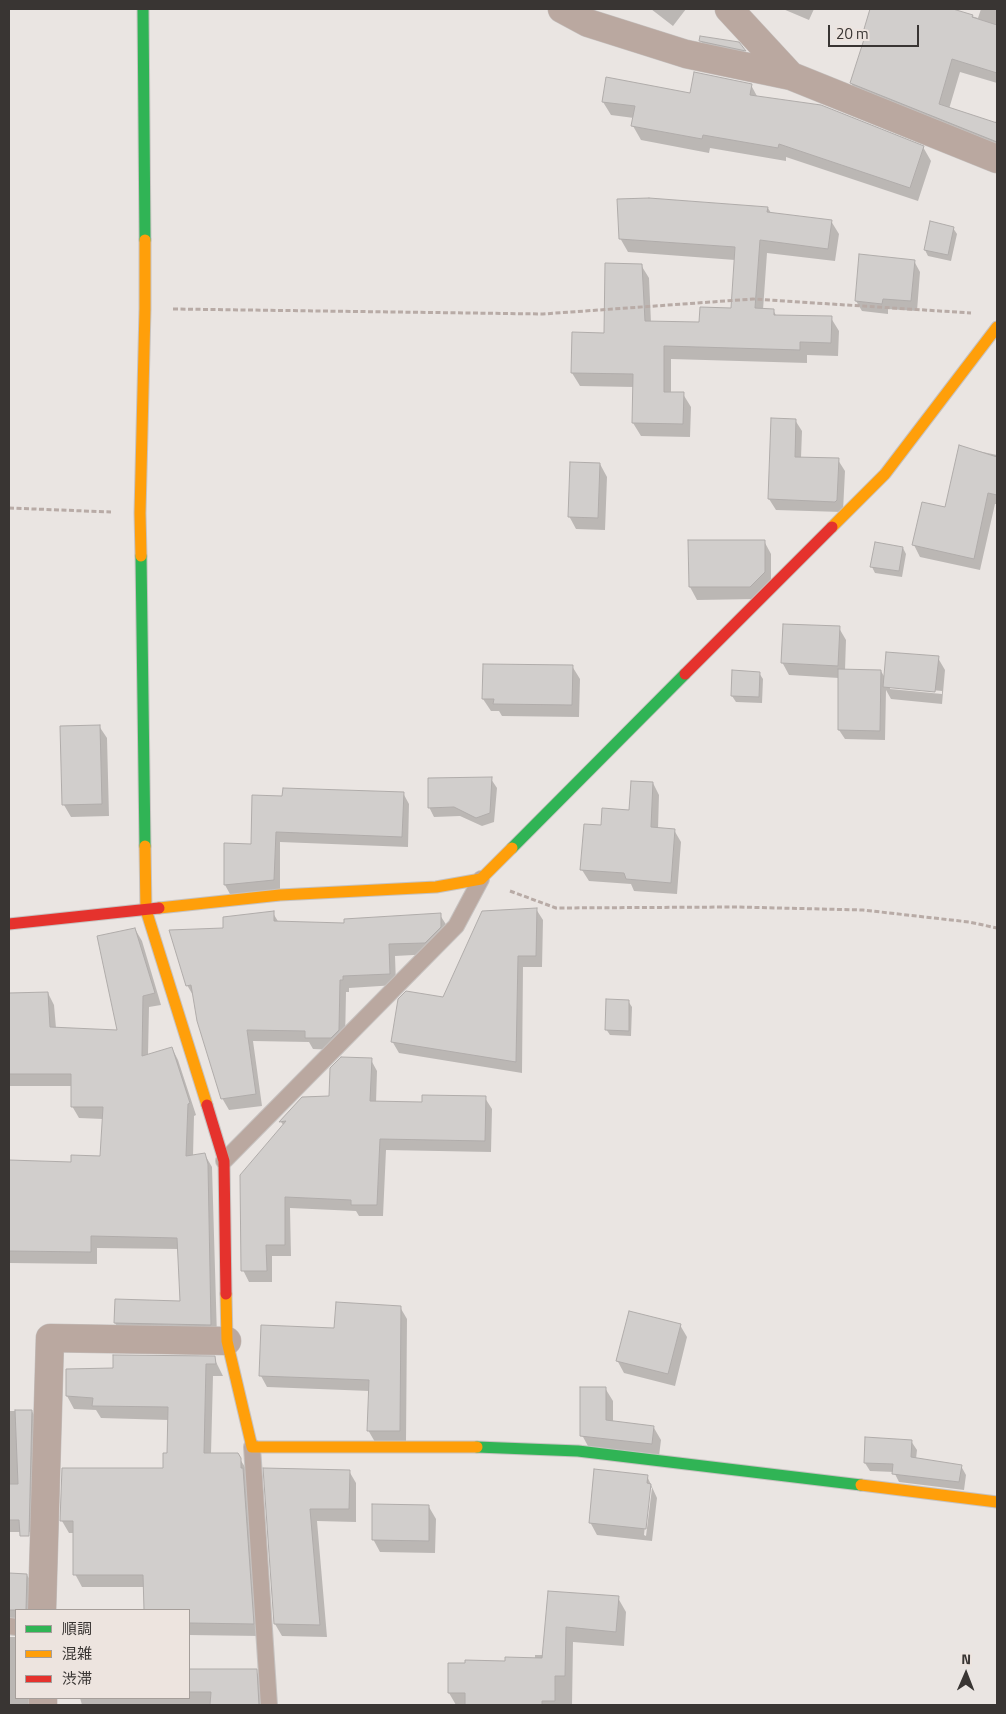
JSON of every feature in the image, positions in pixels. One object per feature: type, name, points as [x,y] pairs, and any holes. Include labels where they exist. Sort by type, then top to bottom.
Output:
[{"type":"street","points":[[143,9],[145,309],[140,513],[146,910],[224,1161],[227,1341],[252,1447],[448,1446],[578,1451],[997,1502]]},
{"type":"street","points":[[562,9],[588,23],[686,54],[791,76],[997,159]]},
{"type":"street","points":[[730,9],[791,76]]},
{"type":"street","points":[[9,924],[280,895],[436,887],[481,879],[885,474],[997,327]]},
{"type":"street","points":[[42,1609],[50,1338],[227,1341]]},
{"type":"lane","points":[[224,1161],[456,926],[481,879]]},
{"type":"lane","points":[[252,1447],[270,1705]]},
{"type":"path","points":[[145,309],[543,314],[753,299],[978,314]]},
{"type":"path","points":[[9,508],[140,513]]},
{"type":"path","points":[[481,879],[556,908],[737,907],[863,910],[969,922],[997,928]]},
{"type":"building","points":[[870,9],[953,9],[997,25],[997,73],[952,59],[939,104],[997,123],[997,142],[850,83],[867,30],[864,29]]},
{"type":"building","points":[[700,36],[739,42],[746,51],[699,41]]},
{"type":"building","points":[[694,72],[752,84],[750,95],[821,105],[924,146],[910,188],[779,144],[778,148],[703,135],[702,139],[631,126],[635,106],[602,102],[606,77],[690,93]]},
{"type":"building","points":[[649,198],[768,207],[767,212],[832,220],[828,249],[760,240],[755,308],[774,309],[774,315],[832,316],[831,343],[800,342],[800,350],[664,346],[664,392],[684,392],[683,424],[632,423],[633,374],[571,373],[572,332],[604,333],[605,263],[642,264],[645,321],[699,322],[700,307],[731,308],[735,247],[619,239],[617,199]]},
{"type":"building","points":[[930,221],[954,227],[948,255],[924,250]]},
{"type":"building","points":[[859,254],[915,260],[911,301],[883,299],[882,304],[855,301]]},
{"type":"building","points":[[771,418],[796,419],[795,457],[839,458],[837,500],[835,502],[768,499]]},
{"type":"building","points":[[959,445],[997,457],[997,495],[988,493],[974,559],[912,545],[922,502],[945,507]]},
{"type":"building","points":[[570,462],[600,463],[598,518],[568,517]]},
{"type":"building","points":[[688,540],[765,540],[765,572],[750,587],[689,587]]},
{"type":"building","points":[[875,542],[903,547],[899,571],[870,567]]},
{"type":"building","points":[[783,624],[840,626],[838,666],[781,663]]},
{"type":"building","points":[[886,652],[939,656],[935,692],[883,687]]},
{"type":"building","points":[[483,664],[573,665],[572,705],[493,704],[494,699],[482,699]]},
{"type":"building","points":[[838,669],[881,670],[880,731],[838,730]]},
{"type":"building","points":[[732,670],[760,672],[759,697],[731,696]]},
{"type":"building","points":[[100,725],[102,804],[62,805],[60,726]]},
{"type":"building","points":[[492,777],[490,813],[476,818],[454,807],[428,808],[428,778]]},
{"type":"building","points":[[631,781],[653,782],[651,827],[675,829],[671,883],[626,879],[624,873],[580,870],[584,824],[601,825],[602,808],[629,810]]},
{"type":"building","points":[[283,788],[404,792],[402,837],[276,832],[274,880],[224,885],[224,843],[251,844],[252,795],[282,796]]},
{"type":"building","points":[[537,908],[536,956],[518,956],[516,1062],[391,1042],[398,999],[406,991],[443,997],[482,911]]},
{"type":"building","points":[[274,911],[274,921],[344,923],[344,919],[441,913],[441,927],[425,943],[389,944],[390,974],[343,976],[343,980],[340,980],[339,1030],[331,1038],[305,1038],[305,1031],[247,1030],[256,1094],[221,1099],[197,1021],[191,985],[186,986],[169,930],[223,928],[223,917]]},
{"type":"building","points":[[135,928],[155,993],[143,996],[142,1056],[172,1047],[190,1103],[188,1104],[186,1156],[205,1153],[208,1164],[211,1325],[114,1323],[115,1299],[180,1301],[177,1238],[91,1236],[91,1252],[9,1251],[9,1160],[71,1162],[71,1155],[100,1156],[103,1107],[71,1107],[71,1074],[9,1074],[9,993],[48,992],[50,1027],[117,1030],[97,936]]},
{"type":"building","points":[[606,999],[629,1000],[629,1031],[605,1030]]},
{"type":"building","points":[[341,1057],[372,1058],[370,1101],[422,1102],[422,1095],[486,1096],[485,1141],[380,1139],[377,1205],[351,1205],[351,1200],[285,1197],[285,1245],[266,1245],[267,1271],[241,1271],[240,1175],[286,1121],[279,1122],[302,1097],[329,1096],[330,1068]]},
{"type":"building","points":[[336,1302],[401,1306],[400,1431],[367,1431],[369,1380],[259,1376],[261,1325],[334,1328]]},
{"type":"building","points":[[629,1311],[681,1324],[668,1374],[616,1361]]},
{"type":"building","points":[[113,1355],[215,1356],[216,1364],[206,1364],[204,1453],[238,1453],[241,1458],[254,1624],[190,1623],[190,1609],[144,1609],[143,1575],[73,1575],[73,1521],[60,1521],[62,1468],[163,1468],[163,1453],[167,1453],[168,1407],[92,1406],[93,1398],[66,1396],[66,1369],[113,1368]]},
{"type":"building","points":[[580,1387],[606,1387],[606,1420],[654,1426],[652,1444],[580,1436]]},
{"type":"building","points":[[15,1410],[32,1410],[29,1536],[20,1536],[19,1520],[9,1520],[9,1484],[18,1484]]},
{"type":"building","points":[[865,1437],[912,1440],[911,1457],[962,1465],[959,1482],[892,1474],[893,1464],[864,1463]]},
{"type":"building","points":[[263,1468],[350,1470],[349,1509],[310,1509],[320,1625],[274,1624]]},
{"type":"building","points":[[594,1469],[648,1475],[647,1483],[651,1484],[646,1529],[589,1523]]},
{"type":"building","points":[[372,1504],[429,1505],[429,1541],[372,1540]]},
{"type":"building","points":[[9,1573],[27,1574],[26,1609],[9,1610]]},
{"type":"building","points":[[548,1591],[619,1596],[616,1632],[566,1627],[565,1676],[555,1676],[555,1701],[542,1701],[542,1705],[465,1705],[465,1693],[448,1693],[448,1663],[465,1663],[465,1660],[505,1661],[505,1657],[542,1658]]},
{"type":"building","points":[[190,1669],[257,1669],[259,1705],[210,1705],[211,1692],[190,1692]]},
{"type":"traffic: fast","points":[[143,9],[145,240]]},
{"type":"traffic: fast","points":[[141,556],[145,846]]},
{"type":"traffic: fast","points":[[512,848],[685,674]]},
{"type":"traffic: fast","points":[[477,1447],[578,1451],[861,1485]]},
{"type":"traffic: slow","points":[[141,556],[140,513],[145,240]]},
{"type":"traffic: slow","points":[[832,527],[885,474],[997,327]]},
{"type":"traffic: slow","points":[[145,846],[146,910],[207,1105]]},
{"type":"traffic: slow","points":[[159,908],[280,895],[436,887],[481,879],[512,848]]},
{"type":"traffic: slow","points":[[226,1294],[227,1341],[252,1447],[477,1447]]},
{"type":"traffic: slow","points":[[861,1485],[997,1502]]},
{"type":"traffic: jam","points":[[685,674],[832,527]]},
{"type":"traffic: jam","points":[[9,924],[159,908]]},
{"type":"traffic: jam","points":[[207,1105],[224,1161],[226,1294]]}]
